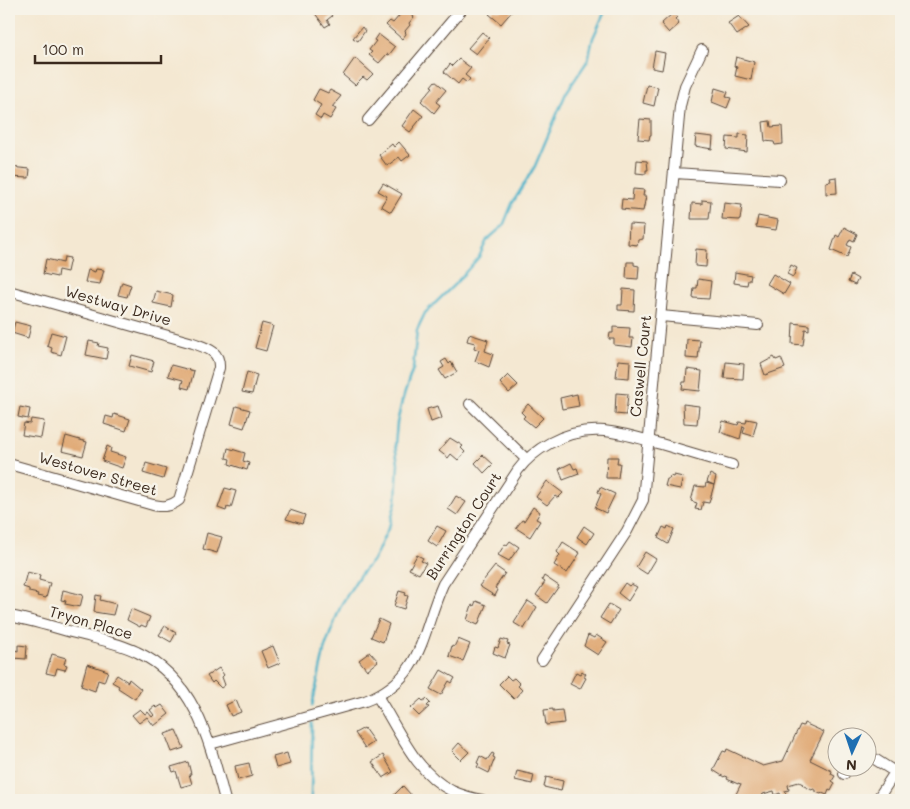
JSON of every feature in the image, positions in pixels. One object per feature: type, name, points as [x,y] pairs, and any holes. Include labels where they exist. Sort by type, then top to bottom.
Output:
[{"type":"street","points":[[368,120],[462,9]]},
{"type":"street","name":"Caswell Court","points":[[542,660],[636,514],[645,491],[648,441],[682,96],[702,50]]},
{"type":"street","points":[[675,173],[780,180]]},
{"type":"street","name":"Westway Drive","points":[[9,291],[193,343],[217,354],[220,362],[219,368],[179,500]]},
{"type":"street","points":[[661,316],[758,325]]},
{"type":"street","points":[[470,404],[526,459]]},
{"type":"street","name":"Burrington Court","points":[[210,744],[376,696],[399,680],[413,663],[424,641],[443,584],[526,459],[561,437],[583,430],[618,433],[732,465]]},
{"type":"street","name":"Westover Street","points":[[9,464],[163,507],[174,504],[179,500]]},
{"type":"street","name":"Tryon Place","points":[[9,616],[118,644],[149,658],[170,675],[186,695],[200,718],[210,744],[225,800]]},
{"type":"street","points":[[376,696],[414,756],[429,775],[451,790],[482,800]]},
{"type":"street","points":[[878,760],[898,768],[878,800]]},
{"type":"building","points":[[319,9],[327,9],[332,16],[327,20],[330,24],[325,27],[314,12]]},
{"type":"building","points":[[405,9],[414,17],[409,23],[410,25],[402,39],[386,25],[390,21],[393,23]]},
{"type":"building","points":[[494,9],[514,9],[501,24],[489,14]]},
{"type":"building","points":[[673,13],[677,17],[675,19],[679,24],[669,33],[661,24]]},
{"type":"building","points":[[739,16],[749,27],[737,35],[728,23]]},
{"type":"building","points":[[362,27],[365,31],[358,41],[353,38]]},
{"type":"building","points":[[482,32],[489,38],[476,54],[468,48]]},
{"type":"building","points":[[378,34],[395,47],[379,63],[369,55],[372,52],[369,50],[376,41],[374,40]]},
{"type":"building","points":[[655,51],[665,53],[662,70],[652,68]]},
{"type":"building","points":[[736,57],[754,62],[751,80],[735,76],[737,67],[734,66]]},
{"type":"building","points":[[355,58],[373,74],[367,80],[363,77],[355,85],[343,75]]},
{"type":"building","points":[[459,59],[471,68],[465,75],[470,79],[467,83],[462,79],[458,84],[444,72],[450,64],[452,66]]},
{"type":"building","points":[[435,81],[446,90],[436,102],[440,105],[434,113],[421,101],[433,87],[431,86]]},
{"type":"building","points":[[647,85],[658,87],[654,106],[643,103]]},
{"type":"building","points":[[715,88],[728,92],[726,97],[731,98],[727,108],[712,102]]},
{"type":"building","points":[[319,89],[328,93],[330,90],[341,96],[332,107],[336,109],[330,119],[323,115],[321,119],[315,115],[321,105],[313,100]]},
{"type":"building","points":[[414,109],[423,116],[410,132],[402,126]]},
{"type":"building","points":[[640,119],[651,120],[649,140],[638,139]]},
{"type":"building","points":[[770,121],[771,127],[782,126],[783,144],[775,145],[774,142],[765,141],[763,122]]},
{"type":"building","points":[[739,134],[748,135],[747,152],[726,149],[727,137],[739,138]]},
{"type":"building","points":[[696,135],[713,137],[712,149],[695,146]]},
{"type":"building","points":[[399,142],[410,155],[402,161],[399,157],[387,166],[379,155],[392,144],[394,147]]},
{"type":"building","points":[[637,160],[647,161],[648,170],[646,170],[646,174],[636,173]]},
{"type":"building","points":[[10,167],[30,169],[29,178],[9,177]]},
{"type":"building","points":[[836,177],[837,193],[826,194],[826,182],[831,181],[830,178]]},
{"type":"building","points":[[383,183],[402,194],[391,212],[381,206],[387,196],[378,191]]},
{"type":"building","points":[[633,189],[644,190],[643,196],[646,196],[643,211],[621,209],[622,199],[632,200]]},
{"type":"building","points":[[702,200],[711,201],[709,219],[691,219],[692,203],[702,204]]},
{"type":"building","points":[[724,203],[742,205],[740,220],[722,219]]},
{"type":"building","points":[[758,216],[778,220],[776,230],[756,227]]},
{"type":"building","points":[[629,224],[644,225],[643,239],[638,240],[637,245],[628,244]]},
{"type":"building","points":[[844,227],[857,234],[854,241],[850,239],[847,245],[851,247],[847,257],[831,250],[836,235],[839,237]]},
{"type":"building","points":[[696,249],[707,250],[706,267],[695,266]]},
{"type":"building","points":[[64,257],[70,258],[67,272],[58,270],[57,277],[43,274],[46,259],[63,263]]},
{"type":"building","points":[[627,262],[634,262],[634,265],[639,266],[638,279],[626,278]]},
{"type":"building","points":[[791,265],[797,268],[793,277],[787,274]]},
{"type":"building","points":[[96,269],[104,270],[100,284],[85,282],[88,270],[95,272]]},
{"type":"building","points":[[735,272],[751,275],[747,285],[734,283]]},
{"type":"building","points":[[773,274],[790,284],[784,294],[767,284]]},
{"type":"building","points":[[851,275],[858,279],[855,285],[848,282]]},
{"type":"building","points":[[698,279],[711,281],[709,299],[693,298],[694,288],[697,288]]},
{"type":"building","points":[[122,282],[131,285],[127,297],[118,295]]},
{"type":"building","points":[[623,289],[635,290],[634,311],[618,310],[618,305],[622,305]]},
{"type":"building","points":[[156,291],[173,295],[171,307],[153,303]]},
{"type":"building","points":[[15,322],[31,326],[28,338],[12,333]]},
{"type":"building","points":[[262,323],[273,326],[266,351],[255,348]]},
{"type":"building","points":[[793,323],[809,325],[809,330],[805,329],[803,345],[792,344]]},
{"type":"building","points":[[613,327],[630,328],[629,338],[633,338],[632,347],[614,345],[614,339],[609,339],[610,333],[613,333]]},
{"type":"building","points":[[51,332],[66,336],[61,355],[51,352],[52,348],[47,346]]},
{"type":"building","points":[[469,334],[488,340],[485,351],[493,354],[489,367],[475,361],[479,350],[474,348],[475,343],[467,341]]},
{"type":"building","points":[[687,339],[700,340],[698,359],[686,358]]},
{"type":"building","points":[[89,341],[99,343],[98,346],[108,348],[106,359],[86,355]]},
{"type":"building","points":[[132,355],[154,361],[151,372],[129,366]]},
{"type":"building","points":[[774,357],[776,360],[781,358],[785,368],[765,375],[761,364]]},
{"type":"building","points":[[446,359],[449,364],[451,362],[457,372],[445,379],[439,370],[444,367],[441,362]]},
{"type":"building","points":[[618,360],[630,361],[629,378],[616,377]]},
{"type":"building","points":[[726,362],[744,364],[743,379],[724,378]]},
{"type":"building","points":[[171,365],[194,371],[189,389],[181,387],[183,380],[168,376]]},
{"type":"building","points":[[687,369],[702,371],[700,391],[682,389],[683,382],[686,382]]},
{"type":"building","points":[[247,372],[257,375],[252,394],[242,392]]},
{"type":"building","points":[[508,375],[518,385],[509,393],[500,383]]},
{"type":"building","points":[[616,393],[628,394],[626,415],[615,414]]},
{"type":"building","points":[[577,394],[579,406],[562,409],[560,398]]},
{"type":"building","points":[[528,404],[543,418],[534,427],[523,418],[525,416],[521,412]]},
{"type":"building","points":[[683,404],[699,406],[697,424],[684,423]]},
{"type":"building","points":[[236,406],[250,410],[244,428],[231,424]]},
{"type":"building","points":[[438,406],[442,418],[431,422],[427,409]]},
{"type":"building","points":[[20,407],[30,409],[28,419],[18,417]]},
{"type":"building","points":[[114,414],[130,419],[126,431],[104,424],[106,416],[113,418]]},
{"type":"building","points":[[31,419],[44,421],[41,438],[22,435],[24,423],[30,424]]},
{"type":"building","points":[[747,419],[757,421],[753,436],[743,433],[745,427],[743,426],[740,439],[720,432],[723,421],[738,425],[739,422],[746,423]]},
{"type":"building","points":[[66,436],[87,442],[83,456],[62,451]]},
{"type":"building","points":[[450,438],[463,446],[461,448],[465,452],[458,460],[451,454],[448,458],[439,451]]},
{"type":"building","points":[[107,446],[111,448],[110,452],[126,457],[122,468],[102,461]]},
{"type":"building","points":[[228,448],[245,453],[243,461],[249,463],[247,470],[229,464],[230,459],[226,458]]},
{"type":"building","points":[[483,455],[493,464],[484,473],[475,463]]},
{"type":"building","points":[[607,457],[618,457],[617,463],[620,463],[618,478],[606,478]]},
{"type":"building","points":[[146,463],[166,469],[163,479],[143,473]]},
{"type":"building","points":[[571,463],[574,469],[577,468],[579,474],[563,480],[559,469]]},
{"type":"building","points":[[710,474],[716,477],[714,485],[707,482]]},
{"type":"building","points":[[674,475],[683,477],[680,489],[665,486],[667,479]]},
{"type":"building","points":[[547,481],[563,493],[558,498],[555,496],[547,505],[536,497]]},
{"type":"building","points":[[706,483],[714,485],[709,503],[703,502],[701,510],[695,509],[697,503],[691,501],[695,486],[705,487]]},
{"type":"building","points":[[600,487],[615,494],[606,513],[595,508],[601,494],[598,492]]},
{"type":"building","points":[[225,488],[236,491],[231,508],[227,507],[226,511],[218,508]]},
{"type":"building","points":[[456,496],[466,502],[457,515],[448,509]]},
{"type":"building","points":[[533,507],[540,512],[536,519],[540,521],[530,537],[516,528],[522,520],[524,521]]},
{"type":"building","points":[[290,510],[305,515],[302,524],[286,519]]},
{"type":"building","points":[[9,513],[14,513],[14,524],[9,523]]},
{"type":"building","points":[[437,526],[446,531],[437,547],[428,541]]},
{"type":"building","points":[[584,526],[594,533],[587,544],[577,537]]},
{"type":"building","points":[[668,526],[674,529],[668,544],[658,538],[663,527],[667,529]]},
{"type":"building","points":[[207,533],[222,537],[217,553],[203,549]]},
{"type":"building","points":[[510,541],[519,547],[509,561],[498,555],[505,544],[507,545]]},
{"type":"building","points":[[563,542],[580,553],[567,573],[554,565],[560,555],[557,552]]},
{"type":"building","points":[[645,552],[656,559],[647,574],[636,567]]},
{"type":"building","points":[[417,555],[423,558],[421,561],[426,563],[419,574],[409,569]]},
{"type":"building","points":[[495,566],[505,573],[495,588],[498,590],[495,596],[479,586]]},
{"type":"building","points":[[27,572],[40,575],[39,580],[50,583],[46,598],[37,596],[38,594],[29,592],[29,589],[23,587]]},
{"type":"building","points":[[544,576],[559,586],[547,603],[536,595],[545,582],[542,580]]},
{"type":"building","points":[[625,583],[629,586],[631,584],[637,587],[628,601],[618,593]]},
{"type":"building","points":[[63,590],[83,595],[80,607],[65,604],[66,601],[61,600]]},
{"type":"building","points":[[399,591],[406,593],[405,595],[408,596],[404,609],[394,606]]},
{"type":"building","points":[[96,595],[101,596],[100,600],[116,604],[113,615],[94,612]]},
{"type":"building","points":[[476,601],[486,605],[478,625],[467,620],[472,605],[474,606]]},
{"type":"building","points":[[528,601],[537,607],[524,629],[514,623]]},
{"type":"building","points":[[609,604],[619,610],[610,624],[600,618]]},
{"type":"building","points":[[131,609],[150,617],[146,627],[141,625],[140,627],[127,620]]},
{"type":"building","points":[[379,619],[389,624],[383,642],[371,637]]},
{"type":"building","points":[[165,626],[176,633],[171,642],[159,635]]},
{"type":"building","points":[[588,635],[594,638],[596,635],[607,642],[598,655],[584,646]]},
{"type":"building","points":[[458,639],[470,644],[463,661],[449,656],[452,646],[454,647]]},
{"type":"building","points":[[501,639],[508,641],[507,644],[510,645],[505,658],[493,653],[495,647],[498,648]]},
{"type":"building","points":[[18,645],[27,646],[26,659],[13,658],[14,650],[18,651]]},
{"type":"building","points":[[273,646],[280,663],[268,668],[261,651]]},
{"type":"building","points":[[370,652],[378,661],[367,670],[359,660]]},
{"type":"building","points":[[52,654],[66,658],[64,664],[67,665],[65,670],[57,668],[55,675],[46,673]]},
{"type":"building","points":[[87,664],[108,671],[104,682],[98,680],[95,691],[81,686]]},
{"type":"building","points":[[219,668],[224,675],[222,677],[225,685],[221,688],[214,681],[212,683],[207,676]]},
{"type":"building","points":[[441,670],[455,678],[452,683],[449,681],[441,695],[430,689]]},
{"type":"building","points":[[582,671],[586,674],[584,677],[586,678],[580,689],[570,684],[576,672],[580,674]]},
{"type":"building","points":[[117,675],[128,682],[129,679],[141,689],[135,699],[112,682]]},
{"type":"building","points":[[507,676],[511,680],[514,678],[520,684],[518,686],[522,690],[514,699],[499,684]]},
{"type":"building","points":[[421,699],[423,701],[426,699],[430,703],[427,706],[429,707],[419,716],[411,708]]},
{"type":"building","points":[[236,700],[241,712],[231,716],[226,705]]},
{"type":"building","points":[[162,705],[169,714],[154,726],[147,717],[139,723],[132,715],[140,709],[145,714],[148,712],[152,717],[154,715],[150,710],[155,706],[157,708]]},
{"type":"building","points":[[553,709],[553,711],[562,710],[564,723],[546,725],[544,710]]},
{"type":"building","points":[[804,723],[824,732],[810,760],[828,769],[828,776],[835,776],[832,781],[835,783],[831,791],[829,790],[827,795],[821,794],[799,782],[788,785],[789,790],[785,791],[788,800],[782,800],[780,793],[775,795],[774,791],[763,794],[762,800],[733,800],[741,784],[727,779],[728,777],[724,777],[713,770],[723,751],[726,752],[727,749],[763,766],[783,761],[800,725],[803,726]]},
{"type":"building","points":[[364,728],[374,742],[365,748],[355,733]]},
{"type":"building","points":[[176,730],[184,748],[172,752],[165,734]]},
{"type":"building","points":[[459,743],[469,752],[461,760],[452,751]]},
{"type":"building","points":[[287,753],[290,764],[276,768],[273,757]]},
{"type":"building","points":[[492,753],[495,758],[489,773],[477,767],[480,756],[487,760]]},
{"type":"building","points":[[383,755],[393,772],[383,778],[372,762]]},
{"type":"building","points":[[188,762],[192,784],[181,787],[176,771],[173,772],[171,767]]},
{"type":"building","points":[[249,763],[252,776],[238,780],[235,766]]},
{"type":"building","points":[[517,771],[534,775],[532,784],[515,780]]},
{"type":"building","points":[[546,777],[563,781],[561,791],[544,787]]},
{"type":"building","points":[[403,786],[412,796],[408,800],[393,800],[396,797],[394,795]]},
{"type":"waterway","points":[[312,706],[325,647],[341,605],[359,576],[374,559],[390,524],[396,501],[398,463],[395,445],[397,423],[413,369],[417,330],[425,313],[456,283],[479,257],[487,240],[503,226],[512,204],[535,166],[566,93],[588,60],[593,38],[606,9]]},
{"type":"waterway","points":[[311,800],[312,723]]}]
